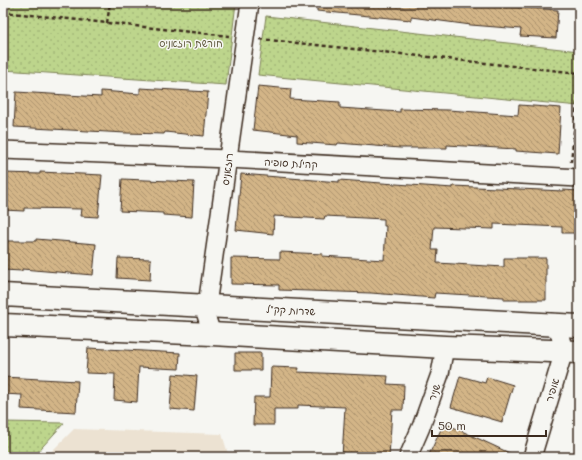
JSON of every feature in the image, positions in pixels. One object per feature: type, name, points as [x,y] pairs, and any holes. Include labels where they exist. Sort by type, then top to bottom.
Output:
[{"type":"main road","name":"שדרות קק\"ל","points":[[3,295],[579,326]]},
{"type":"main road","points":[[3,325],[212,334],[445,347],[571,351]]},
{"type":"street","name":"רוזאניס","points":[[212,334],[206,315],[207,305],[250,3]]},
{"type":"street","name":"קהילת סופיה","points":[[3,150],[228,159],[574,178]]},
{"type":"street","points":[[552,325],[559,332],[571,351]]},
{"type":"street","name":"שניר","points":[[408,457],[421,428],[440,374],[445,347]]},
{"type":"street","name":"אופיר","points":[[532,457],[571,351]]},
{"type":"path","points":[[107,23],[110,3]]},
{"type":"path","points":[[3,12],[579,73]]},
{"type":"path","points":[[574,178],[579,83]]},
{"type":"shaded area","points":[[74,429],[222,434],[229,457],[46,457]]},
{"type":"green space","name":"חורשת רוזאניס","points":[[3,3],[236,3],[226,85],[3,70]]},
{"type":"green space","points":[[266,16],[579,51],[579,106],[258,75]]},
{"type":"green space","points":[[3,422],[64,423],[33,457],[3,457]]},
{"type":"building","points":[[317,3],[514,3],[513,7],[558,10],[556,38],[520,36],[521,29],[471,25],[411,17],[411,20],[317,11]]},
{"type":"building","points":[[258,86],[291,89],[290,99],[340,102],[340,108],[400,112],[400,109],[448,110],[518,115],[519,105],[561,108],[558,154],[516,151],[516,149],[447,145],[447,148],[400,148],[338,143],[337,145],[297,142],[297,135],[253,130]]},
{"type":"building","points":[[140,88],[208,92],[204,136],[165,132],[164,134],[126,133],[14,127],[16,92],[101,97],[101,91],[140,94]]},
{"type":"building","points":[[40,172],[102,175],[98,217],[81,216],[82,209],[24,208],[24,211],[3,210],[3,173],[40,174]]},
{"type":"building","points":[[241,174],[339,182],[339,180],[453,188],[453,186],[579,191],[579,233],[562,233],[562,227],[494,224],[494,229],[434,227],[432,250],[438,250],[437,263],[504,267],[504,258],[546,258],[546,300],[504,300],[504,297],[435,293],[434,298],[371,293],[279,290],[279,285],[231,284],[231,258],[280,259],[280,252],[323,254],[322,256],[384,260],[386,226],[384,226],[384,219],[325,216],[324,219],[274,216],[273,234],[236,230]]},
{"type":"building","points":[[122,179],[194,182],[192,217],[163,215],[163,213],[120,211]]},
{"type":"building","points":[[36,239],[96,244],[93,275],[22,269],[22,271],[3,270],[3,241],[36,241]]},
{"type":"building","points":[[118,258],[151,259],[150,280],[117,278]]},
{"type":"building","points":[[88,348],[180,353],[179,369],[139,367],[137,402],[114,400],[115,374],[86,373]]},
{"type":"building","points":[[235,353],[261,353],[261,370],[235,370]]},
{"type":"building","points":[[271,367],[299,368],[298,372],[388,376],[387,384],[404,385],[403,410],[392,410],[389,457],[342,457],[345,407],[298,405],[298,409],[274,409],[274,425],[253,425],[254,397],[270,397]]},
{"type":"building","points":[[173,374],[197,376],[194,411],[170,409]]},
{"type":"building","points":[[460,376],[485,383],[487,377],[513,385],[502,422],[451,407]]},
{"type":"building","points":[[3,377],[78,381],[76,412],[21,409],[22,395],[3,394]]},
{"type":"building","points":[[444,423],[453,427],[518,457],[428,457]]}]
